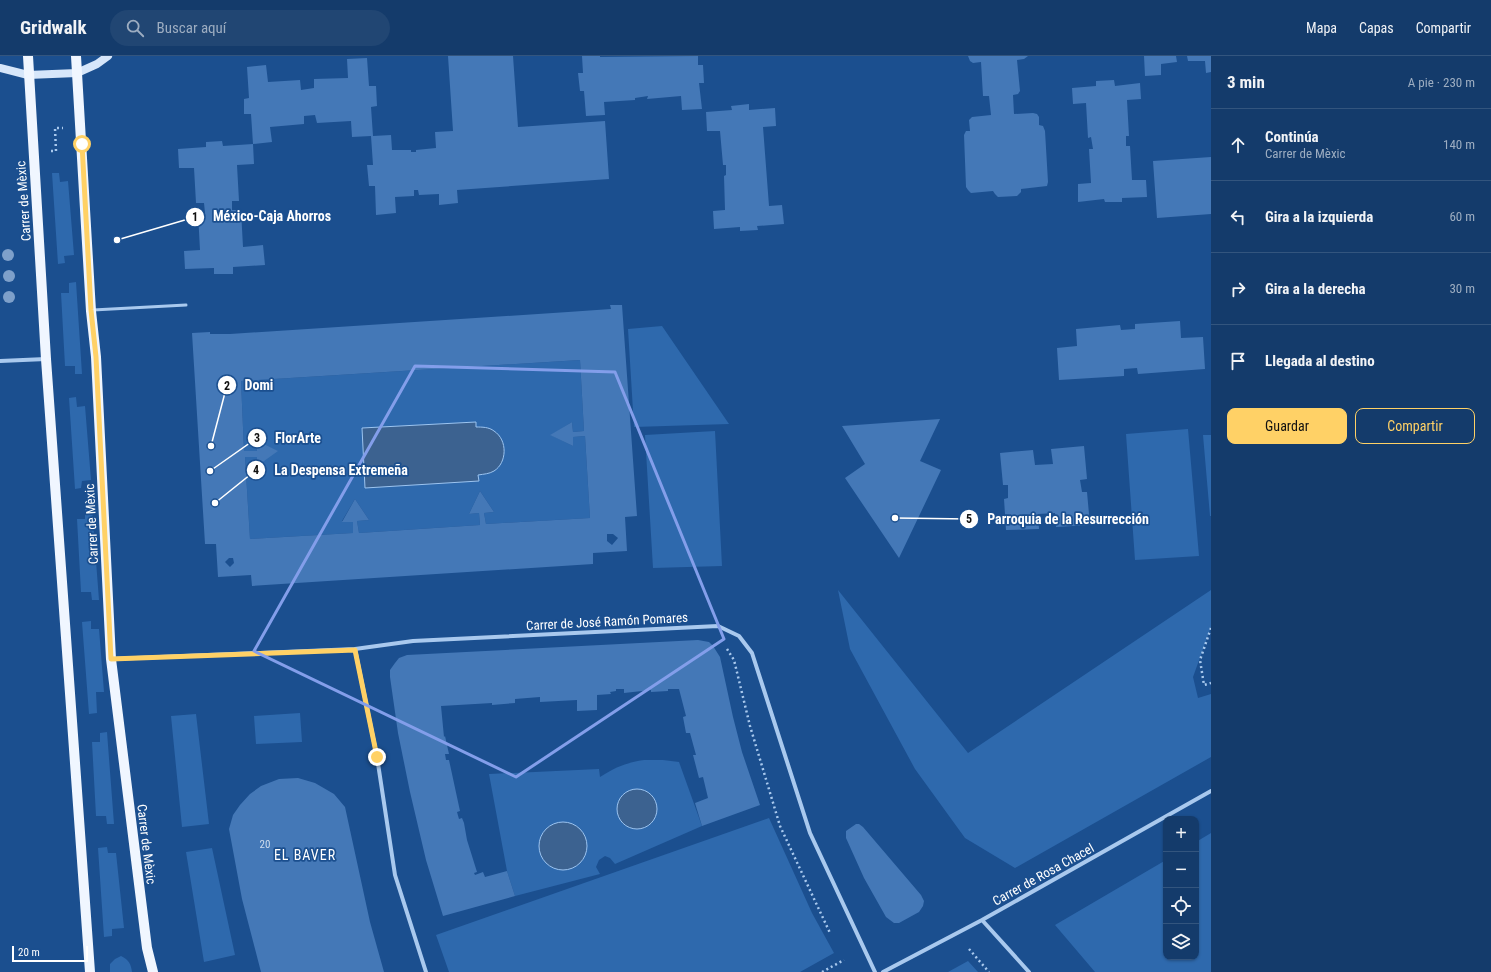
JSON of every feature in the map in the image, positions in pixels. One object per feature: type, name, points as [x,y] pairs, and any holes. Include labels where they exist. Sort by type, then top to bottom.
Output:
[{"type":"main road","name":"Carrer de Mèxic","points":[[28,56],[46,359],[90,972]]},
{"type":"main road","name":"Carrer de Mèxic","points":[[76,56],[91,310],[96,357],[111,659],[147,948],[153,972]]},
{"type":"main road","points":[[0,68],[28,75],[78,73],[97,64],[108,56]]},
{"type":"street","points":[[0,361],[46,359]]},
{"type":"street","name":"Carrer de José Ramón Pomares","points":[[111,659],[355,650],[413,641],[718,626],[739,636],[752,653],[810,833],[875,972]]},
{"type":"street","points":[[355,650],[377,757],[395,875],[426,972]]},
{"type":"street","name":"Carrer de Rosa Chacel","points":[[883,972],[982,920],[1211,791]]},
{"type":"street","points":[[982,920],[1029,972]]},
{"type":"lane","points":[[91,310],[186,305]]},
{"type":"path","points":[[49,152],[56,151],[55,128],[63,128]]},
{"type":"path","points":[[1211,628],[1200,660],[1204,685],[1211,683]]},
{"type":"path","points":[[722,646],[727,649],[734,660],[750,726],[780,826],[830,933]]},
{"type":"path","points":[[969,949],[989,972]]},
{"type":"path","points":[[822,972],[844,960]]},
{"type":"highlighted area","points":[[415,366],[615,372],[724,639],[516,777],[254,651]]},
{"type":"shaded area","points":[[52,173],[59,173],[60,182],[68,181],[74,255],[64,256],[65,263],[58,264]]},
{"type":"shaded area","points":[[76,282],[82,374],[75,374],[75,366],[65,366],[61,293],[69,293],[69,283]]},
{"type":"shaded area","points":[[662,326],[729,424],[634,427],[628,329]]},
{"type":"shaded area","points":[[580,360],[584,431],[573,432],[572,422],[551,435],[573,446],[573,437],[585,436],[590,518],[486,524],[484,513],[494,512],[480,491],[469,514],[479,513],[480,525],[359,533],[357,521],[369,520],[355,499],[342,521],[353,522],[353,533],[250,539],[245,457],[257,457],[277,451],[256,440],[257,451],[244,451],[241,381]]},
{"type":"shaded area","points":[[76,397],[77,407],[85,406],[91,480],[82,481],[81,488],[75,489],[69,398]]},
{"type":"shaded area","points":[[476,422],[476,427],[490,429],[499,435],[504,446],[501,463],[494,471],[478,475],[479,481],[365,488],[362,428]]},
{"type":"shaded area","points":[[1188,429],[1199,556],[1135,560],[1126,434]]},
{"type":"shaded area","points":[[715,431],[722,566],[653,568],[645,435]]},
{"type":"shaded area","points":[[1203,435],[1211,435],[1211,516],[1210,516]]},
{"type":"shaded area","points":[[85,509],[92,509],[99,600],[92,600],[91,592],[81,592],[77,519],[85,519]]},
{"type":"shaded area","points":[[838,590],[968,753],[1211,590],[1211,627],[1193,677],[1198,698],[1211,694],[1211,757],[1015,868],[965,838],[915,769],[850,649]]},
{"type":"shaded area","points":[[91,621],[91,629],[99,629],[104,692],[96,692],[97,713],[89,714],[82,622]]},
{"type":"shaded area","points":[[300,713],[302,742],[256,744],[254,716]]},
{"type":"shaded area","points":[[196,714],[209,824],[182,827],[171,716]]},
{"type":"shaded area","points":[[107,732],[114,824],[107,824],[106,816],[96,816],[92,742],[100,742],[100,733]]},
{"type":"shaded area","points":[[644,760],[679,762],[702,826],[615,864],[610,858],[605,856],[599,860],[596,867],[600,874],[515,896],[507,871],[489,774],[599,769],[600,777],[621,766]]},
{"type":"shaded area","points":[[641,789],[648,792],[654,798],[657,809],[656,817],[648,826],[641,829],[633,829],[626,826],[618,817],[617,805],[620,798],[629,790]]},
{"type":"shaded area","points":[[769,818],[812,913],[834,953],[800,972],[449,972],[436,935]]},
{"type":"shaded area","points":[[558,822],[568,822],[580,829],[587,841],[587,851],[580,863],[568,870],[558,870],[550,866],[543,859],[539,851],[539,841],[543,833],[550,826]]},
{"type":"shaded area","points":[[1211,833],[1211,972],[1095,972],[1055,925],[1163,862],[1163,960],[1199,960],[1199,840]]},
{"type":"shaded area","points":[[107,847],[108,853],[116,853],[124,928],[112,929],[112,936],[104,937],[98,848]]},
{"type":"shaded area","points":[[212,848],[235,955],[204,962],[186,852]]},
{"type":"shaded area","points":[[121,956],[129,962],[132,972],[110,972],[110,964]]},
{"type":"shaded area","points":[[968,961],[978,972],[948,972]]},
{"type":"building","points":[[448,56],[513,56],[518,127],[605,121],[609,179],[457,190],[458,203],[439,205],[439,194],[419,195],[418,190],[414,190],[414,196],[395,197],[396,213],[376,215],[375,186],[369,186],[367,165],[373,165],[371,136],[352,137],[351,121],[317,123],[315,115],[304,116],[304,124],[270,127],[272,142],[253,144],[251,114],[244,114],[244,99],[249,98],[247,67],[266,65],[268,82],[300,80],[301,90],[314,88],[314,79],[348,78],[347,59],[367,58],[369,86],[376,86],[377,106],[371,107],[373,136],[391,135],[392,150],[411,150],[411,152],[416,152],[416,150],[436,148],[435,132],[453,131]]},
{"type":"building","points":[[582,56],[698,56],[698,65],[703,65],[704,83],[699,83],[702,109],[682,110],[681,96],[647,99],[648,96],[635,98],[635,100],[604,102],[605,115],[586,116],[584,91],[580,91],[578,73],[583,73]]},
{"type":"building","points":[[968,56],[1028,56],[1024,59],[1017,60],[1020,91],[1018,94],[1013,95],[1014,114],[1033,113],[1037,114],[1039,117],[1039,125],[1043,126],[1045,131],[1047,186],[1021,189],[1021,192],[1017,196],[998,197],[993,191],[971,193],[966,187],[964,135],[966,131],[970,131],[969,120],[972,117],[991,115],[989,96],[983,96],[981,62],[973,63],[970,61]]},
{"type":"building","points":[[1144,56],[1176,56],[1177,62],[1161,64],[1161,75],[1145,76]]},
{"type":"building","points":[[1187,56],[1211,56],[1211,72],[1206,73],[1205,61],[1188,61]]},
{"type":"building","points":[[1114,80],[1115,86],[1140,83],[1141,99],[1127,100],[1129,136],[1126,136],[1126,146],[1130,146],[1132,180],[1146,180],[1147,197],[1122,198],[1122,202],[1105,202],[1104,199],[1078,202],[1078,184],[1091,183],[1089,149],[1093,149],[1091,137],[1088,138],[1086,103],[1073,104],[1072,88],[1096,86],[1096,81]]},
{"type":"building","points":[[749,104],[749,110],[775,108],[776,126],[763,127],[769,206],[782,205],[784,224],[757,226],[758,230],[740,231],[740,227],[714,229],[713,211],[725,210],[724,176],[726,175],[726,165],[723,165],[720,131],[707,131],[706,112],[732,110],[731,106]]},
{"type":"building","points":[[222,141],[223,146],[253,144],[254,164],[237,165],[239,201],[232,201],[232,210],[241,210],[243,247],[263,245],[265,265],[233,267],[233,274],[214,274],[214,268],[185,269],[184,251],[200,250],[198,213],[205,213],[204,203],[196,203],[194,168],[179,168],[178,149],[206,147],[206,142]]},
{"type":"building","points":[[1211,157],[1211,214],[1157,218],[1153,161]]},
{"type":"building","points":[[610,305],[622,305],[637,516],[625,517],[627,551],[593,553],[593,564],[252,586],[251,575],[218,577],[216,544],[205,544],[192,333],[210,332],[210,334],[230,334],[611,309]],"holes":[[[580,360],[584,431],[573,432],[572,422],[550,435],[573,446],[573,437],[585,436],[590,518],[486,524],[484,513],[494,512],[480,491],[469,514],[479,513],[480,525],[359,533],[357,521],[369,520],[355,499],[342,522],[353,522],[353,533],[250,539],[245,457],[257,457],[257,466],[278,451],[256,440],[257,451],[244,451],[241,381]],[[607,534],[613,534],[618,538],[612,545],[607,541]],[[229,558],[233,558],[234,563],[230,567],[225,562]]]},
{"type":"building","points":[[1180,321],[1181,338],[1203,337],[1205,369],[1138,374],[1137,368],[1124,369],[1124,376],[1059,380],[1057,348],[1077,346],[1076,329],[1120,325],[1121,330],[1135,329],[1135,324]]},
{"type":"building","points":[[940,419],[920,461],[941,470],[899,558],[845,478],[865,464],[842,426]]},
{"type":"building","points":[[1084,446],[1087,479],[1080,480],[1082,492],[1087,492],[1090,525],[1056,527],[1055,513],[1038,514],[1039,529],[1006,530],[1004,499],[1008,498],[1008,485],[1003,485],[1000,453],[1033,450],[1035,465],[1053,464],[1051,449]]},
{"type":"building","points":[[698,640],[709,642],[720,657],[742,752],[760,805],[702,826],[695,803],[708,798],[703,777],[699,778],[693,755],[696,755],[690,733],[686,733],[683,717],[686,716],[679,689],[624,693],[624,689],[616,689],[616,691],[610,692],[611,694],[597,695],[597,710],[577,711],[577,700],[540,702],[540,697],[515,699],[515,703],[441,706],[444,737],[445,736],[449,754],[445,754],[446,760],[449,760],[460,811],[457,812],[459,819],[462,818],[464,823],[467,840],[477,872],[474,873],[475,875],[483,872],[485,877],[507,871],[515,896],[443,916],[426,860],[398,733],[390,670],[399,658],[407,655]]},
{"type":"building","points":[[298,778],[315,783],[334,794],[345,807],[370,922],[384,972],[261,972],[242,899],[229,829],[233,815],[250,794],[261,786],[279,779]]},
{"type":"building","points":[[856,824],[863,827],[921,895],[924,901],[919,912],[899,923],[894,923],[886,917],[864,878],[846,838],[846,831]]},
{"type":"place","name":"México-Caja Ahorros","points":[[117,240]]},
{"type":"place","name":"Domi","points":[[211,446]]},
{"type":"place","name":"FlorArte","points":[[210,471]]},
{"type":"place","name":"La Despensa Extremeña","points":[[215,503]]},
{"type":"place","name":"Parroquia de la Resurrección","points":[[895,518]]},
{"type":"district","name":"EL BAVER","points":[[305,855]]},
{"type":"route","points":[[82,144],[91,310],[96,357],[111,659],[355,650],[377,757]]}]
